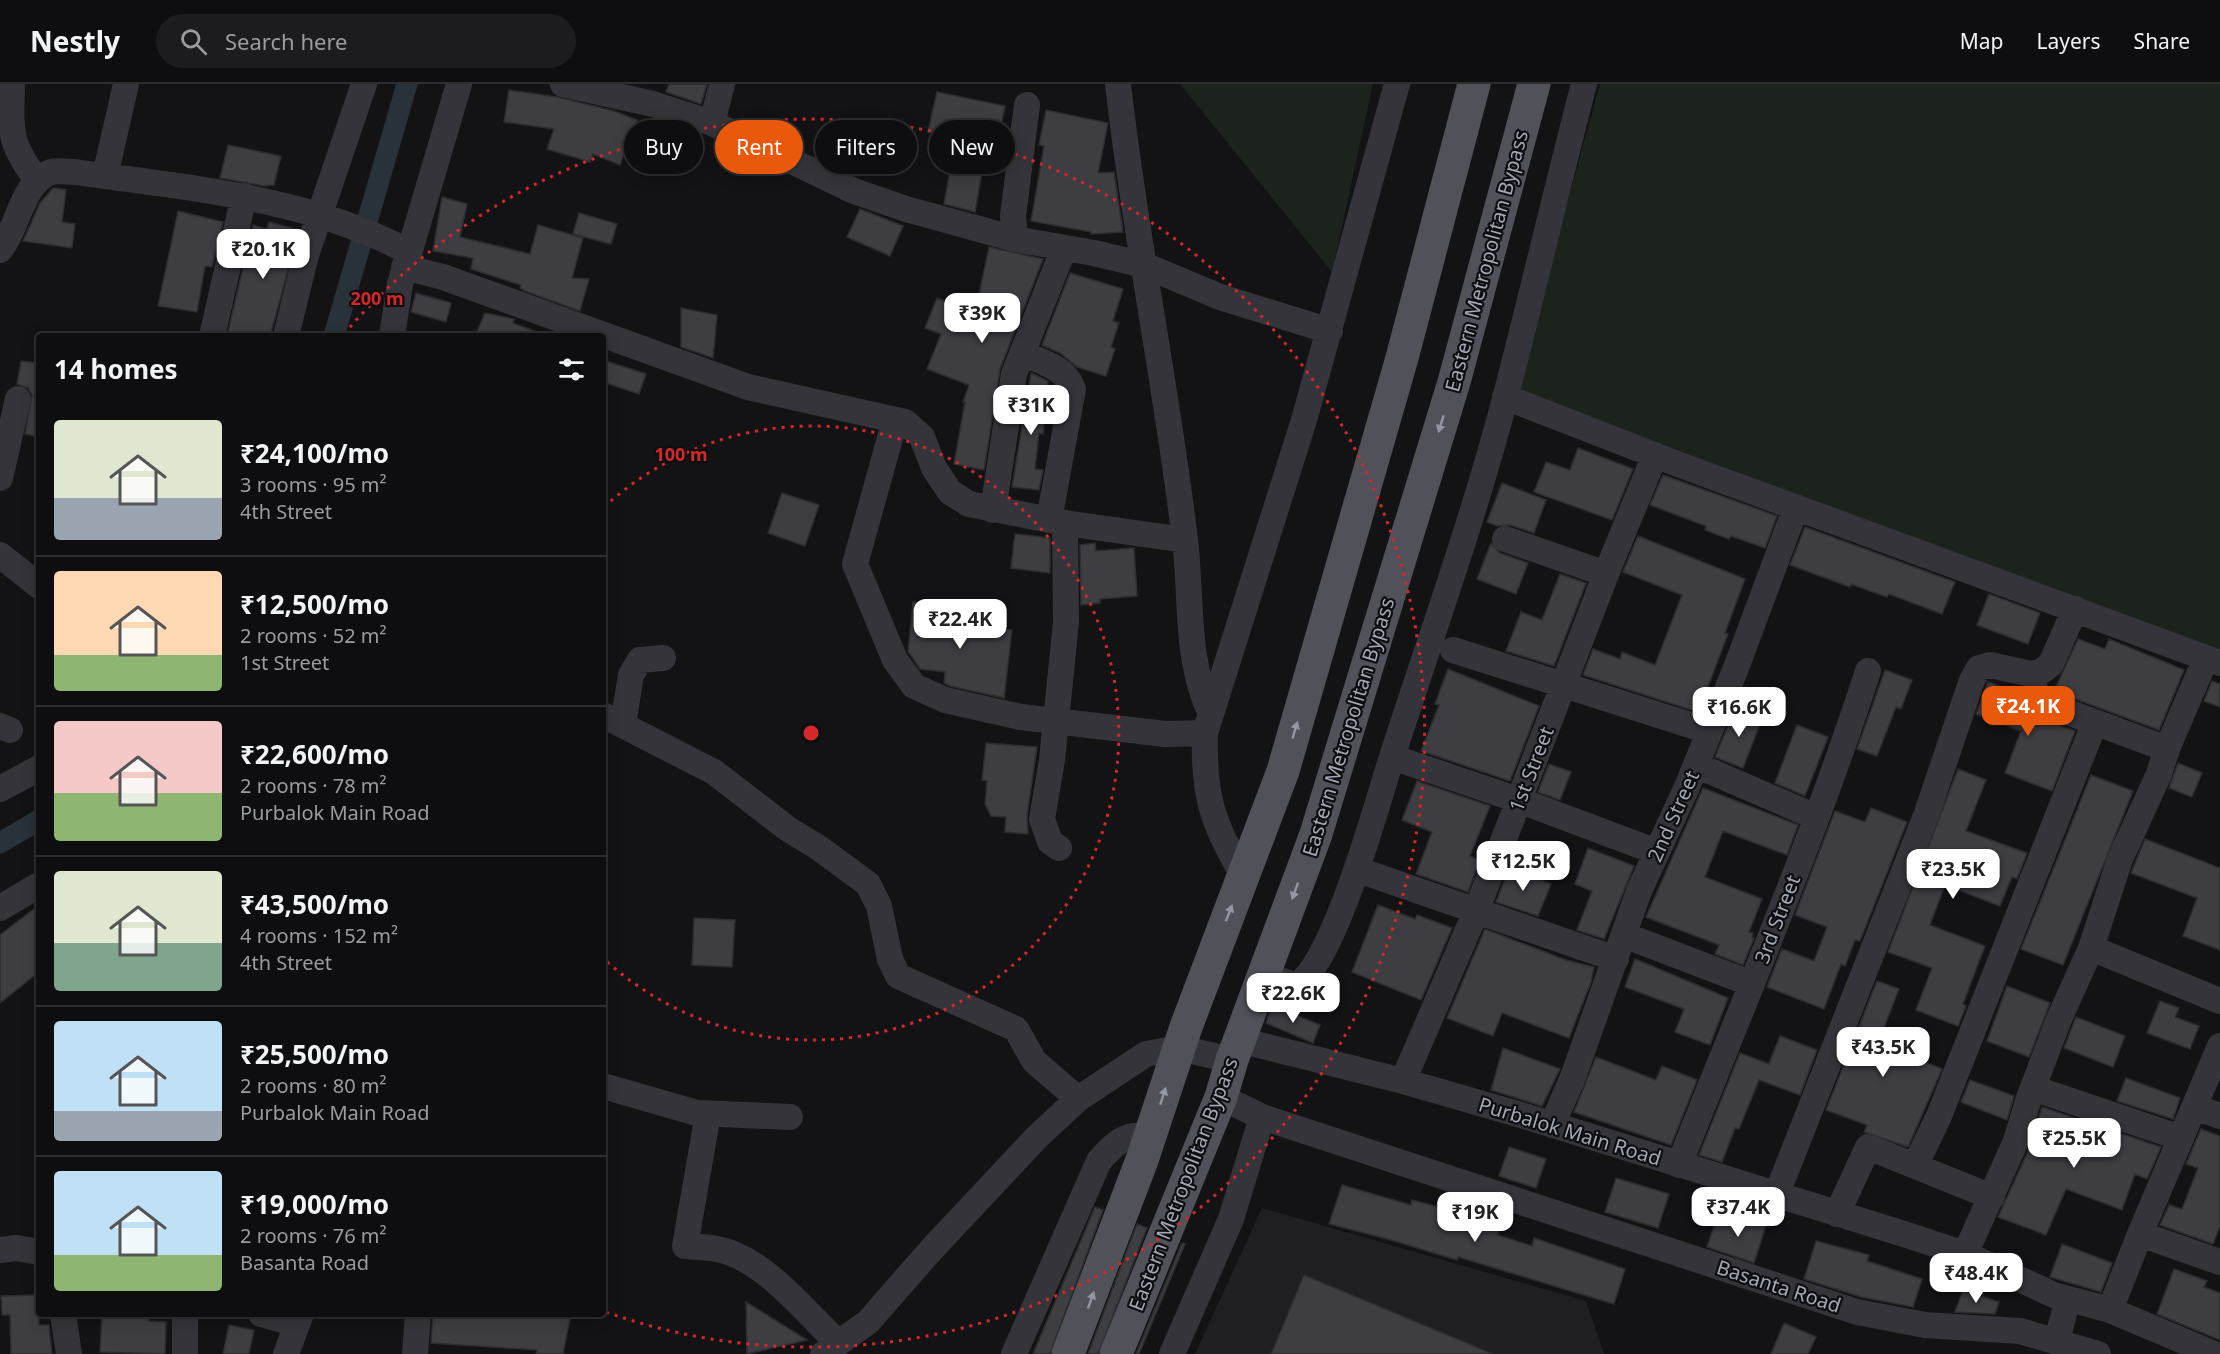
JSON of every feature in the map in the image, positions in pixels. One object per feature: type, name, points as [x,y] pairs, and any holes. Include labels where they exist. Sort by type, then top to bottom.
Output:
[{"type":"main road","points":[[1068,1354],[1283,771],[1402,358],[1474,84]]},
{"type":"main road","name":"Eastern Metropolitan Bypass","points":[[1116,1354],[1221,1097],[1243,1049],[1264,974],[1316,834],[1454,382],[1534,84]]},
{"type":"street","points":[[12,84],[13,143],[20,158],[37,180]]},
{"type":"street","points":[[105,176],[126,84]]},
{"type":"street","points":[[287,333],[306,255],[329,220],[364,84]]},
{"type":"street","points":[[393,333],[407,260],[459,84]]},
{"type":"street","points":[[563,84],[652,104],[712,123],[854,191],[906,209],[1015,239],[1144,265],[1220,297],[1330,331]]},
{"type":"street","points":[[712,123],[722,84]]},
{"type":"street","points":[[1118,84],[1185,540],[1195,668],[1208,724]]},
{"type":"street","points":[[1244,874],[1216,826],[1204,764],[1208,724],[1330,331],[1397,84]]},
{"type":"street","points":[[1264,974],[1296,986],[1304,981],[1320,960],[1350,887],[1505,397],[1584,84]]},
{"type":"street","points":[[1015,239],[1013,216],[1027,105]]},
{"type":"street","points":[[0,250],[8,240],[27,196],[37,180],[53,171],[105,176],[244,196],[329,220],[382,238],[407,260],[443,277],[598,333]]},
{"type":"street","points":[[213,333],[244,196]]},
{"type":"street","points":[[993,510],[1009,399],[1022,353],[1064,248]]},
{"type":"street","points":[[606,336],[748,387],[905,422],[922,437],[934,468],[950,492],[969,504],[1057,521],[1185,540]]},
{"type":"street","points":[[1022,353],[1062,371],[1069,378],[1073,389],[1057,521],[1066,622],[1056,722],[1042,819],[1050,842],[1059,848]]},
{"type":"street","points":[[1505,397],[1655,455],[2213,661],[2167,749],[2159,774],[2120,859],[2091,948],[2033,1088],[2016,1141],[1965,1254]]},
{"type":"street","points":[[0,478],[18,399]]},
{"type":"street","points":[[895,420],[855,564],[895,660],[914,686],[945,700],[979,709],[1056,722],[1165,734],[1208,724]]},
{"type":"street","name":"1st Street","points":[[1404,1081],[1477,909],[1606,573],[1655,455]]},
{"type":"street","name":"2nd Street","points":[[1552,1125],[1573,1077],[1657,852],[1696,765],[1796,507]]},
{"type":"street","points":[[1505,539],[1606,573]]},
{"type":"street","points":[[0,555],[36,576]]},
{"type":"street","points":[[1776,1196],[1927,813],[1972,680],[1979,668],[1990,664],[2031,674],[2042,671],[2051,664],[2075,609]]},
{"type":"street","points":[[1453,650],[1564,683],[1709,731]]},
{"type":"street","points":[[663,658],[640,660],[631,675],[613,720],[714,772],[788,829],[819,848],[868,884],[879,906],[890,959],[898,976],[1016,1029],[1034,1061],[1078,1099]]},
{"type":"street","name":"3rd Street","points":[[1679,1165],[1839,760],[1868,671]]},
{"type":"street","points":[[2031,674],[2038,701],[2167,749]]},
{"type":"street","points":[[1915,1166],[1938,1116],[2095,722]]},
{"type":"street","points":[[1392,757],[1518,800],[1657,852]]},
{"type":"street","points":[[1696,765],[1816,818]]},
{"type":"street","points":[[0,789],[36,770]]},
{"type":"street","points":[[1370,874],[1477,909],[1752,984]]},
{"type":"street","points":[[0,908],[36,891]]},
{"type":"street","points":[[2091,948],[2220,1001]]},
{"type":"street","points":[[2110,1310],[2220,1046]]},
{"type":"street","points":[[708,1114],[685,1246],[718,1249],[738,1255],[762,1270],[830,1348],[868,1322],[1037,1137],[1078,1099],[1146,1054],[1179,1048]]},
{"type":"street","name":"Purbalok Main Road","points":[[1179,1048],[1243,1049],[1404,1081],[1965,1254],[2068,1299],[2110,1310],[2214,1354]]},
{"type":"street","points":[[606,1087],[697,1113],[790,1117]]},
{"type":"street","points":[[2033,1088],[2181,1138]]},
{"type":"street","name":"Basanta Road","points":[[1221,1097],[1262,1117],[1857,1312],[1925,1325],[2020,1331],[2057,1340],[2098,1354]]},
{"type":"street","points":[[2195,1107],[2220,1116]]},
{"type":"street","points":[[1172,1354],[1231,1219],[1262,1117]]},
{"type":"street","points":[[1014,1354],[1099,1161],[1116,1142],[1140,1135],[1149,1138]]},
{"type":"street","points":[[1837,1214],[1868,1147],[1992,1197]]},
{"type":"street","points":[[2140,1234],[2220,1262]]},
{"type":"street","points":[[0,1250],[16,1248],[36,1251]]},
{"type":"street","points":[[2057,1340],[2068,1299]]},
{"type":"street","points":[[63,1317],[69,1354]]},
{"type":"street","points":[[185,1317],[185,1354]]},
{"type":"street","points":[[284,1317],[299,1319],[286,1354]]},
{"type":"street","points":[[418,1317],[415,1354],[422,1354]]},
{"type":"shaded area","points":[[1180,84],[1373,84],[1332,272]]},
{"type":"shaded area","points":[[1600,84],[2220,84],[2220,651],[1516,390]]},
{"type":"shaded area","points":[[1262,1208],[1586,1301],[1604,1354],[1195,1354]]},
{"type":"building","points":[[669,84],[707,84],[701,104],[666,92]]},
{"type":"building","points":[[509,90],[557,97],[614,111],[637,120],[624,120],[624,154],[620,165],[593,154],[590,162],[547,149],[554,129],[504,122]]},
{"type":"building","points":[[937,92],[1005,106],[1002,120],[931,120]]},
{"type":"building","points":[[1046,110],[1108,123],[1098,173],[1114,172],[1123,232],[1091,234],[1091,232],[1031,221],[1044,146],[1039,145]]},
{"type":"building","points":[[228,145],[281,156],[274,185],[264,186],[220,178]]},
{"type":"building","points":[[949,174],[982,174],[975,212],[944,204]]},
{"type":"building","points":[[53,188],[66,190],[62,222],[75,224],[72,248],[23,241],[40,203]]},
{"type":"building","points":[[442,197],[467,204],[460,237],[530,254],[538,225],[583,238],[572,278],[589,279],[580,311],[525,291],[520,288],[521,285],[471,269],[473,258],[433,251]]},
{"type":"building","points":[[860,209],[903,226],[890,256],[847,237]]},
{"type":"building","points":[[178,211],[223,222],[212,267],[205,266],[197,312],[158,306]]},
{"type":"building","points":[[579,213],[617,224],[611,244],[573,234]]},
{"type":"building","points":[[269,222],[299,230],[271,333],[228,333],[253,225],[267,229]]},
{"type":"building","points":[[989,247],[1043,259],[1000,369],[984,470],[954,464],[965,402],[963,402],[969,385],[927,369],[941,334],[925,328],[937,298],[975,313]]},
{"type":"building","points":[[1070,273],[1123,289],[1113,321],[1119,323],[1111,347],[1115,349],[1106,376],[1077,367],[1060,353],[1042,345]]},
{"type":"building","points":[[416,293],[451,303],[446,322],[411,312]]},
{"type":"building","points":[[681,308],[717,315],[713,358],[681,347]]},
{"type":"building","points":[[485,313],[514,319],[513,323],[539,333],[476,333]]},
{"type":"building","points":[[21,361],[36,363],[36,436],[25,434],[32,395],[28,388],[17,384]]},
{"type":"building","points":[[606,361],[646,374],[639,394],[606,383]]},
{"type":"building","points":[[1031,373],[1048,381],[1043,434],[1039,433],[1035,469],[1043,470],[1039,490],[1012,487]]},
{"type":"building","points":[[1578,448],[1633,469],[1612,520],[1534,492],[1546,462],[1570,470]]},
{"type":"building","points":[[1663,475],[1777,516],[1765,548],[1731,536],[1729,539],[1705,530],[1706,526],[1650,505]]},
{"type":"building","points":[[1502,483],[1546,500],[1534,533],[1510,525],[1497,526],[1487,522]]},
{"type":"building","points":[[782,493],[819,505],[805,546],[768,533]]},
{"type":"building","points":[[1805,527],[1955,582],[1942,614],[1889,594],[1887,597],[1851,584],[1850,587],[1790,565]]},
{"type":"building","points":[[1015,534],[1050,538],[1050,573],[1011,568]]},
{"type":"building","points":[[1638,536],[1745,579],[1725,633],[1728,634],[1704,697],[1707,698],[1701,713],[1583,675],[1593,649],[1620,659],[1622,652],[1655,665],[1682,595],[1623,572]]},
{"type":"building","points":[[1095,543],[1096,551],[1134,548],[1137,596],[1100,599],[1100,603],[1081,605],[1080,545]]},
{"type":"building","points":[[1491,543],[1500,553],[1528,563],[1516,594],[1477,579]]},
{"type":"building","points":[[1560,574],[1586,583],[1554,666],[1506,651],[1521,612],[1542,620]]},
{"type":"building","points":[[1989,594],[2040,613],[2028,644],[1977,625]]},
{"type":"building","points":[[913,602],[944,606],[943,614],[976,618],[975,626],[1012,630],[1004,698],[950,686],[944,683],[945,672],[920,669],[908,651]]},
{"type":"building","points":[[2078,639],[2105,649],[2109,639],[2184,670],[2159,730],[2054,691]]},
{"type":"building","points":[[1448,669],[1539,706],[1510,781],[1421,751],[1439,705],[1435,704]]},
{"type":"building","points":[[1885,670],[1912,680],[1901,709],[1896,707],[1877,756],[1857,749]]},
{"type":"building","points":[[2212,681],[2220,684],[2220,707],[2204,701]]},
{"type":"building","points":[[1988,682],[2021,694],[2027,711],[2032,715],[2075,731],[2052,791],[2005,773],[2021,731],[1976,714]]},
{"type":"building","points":[[1735,709],[1762,719],[1743,768],[1715,757]]},
{"type":"building","points":[[1797,725],[1828,737],[1805,796],[1775,783]]},
{"type":"building","points":[[986,743],[1037,747],[1027,816],[1028,834],[1005,832],[1006,817],[991,816],[985,804],[987,781],[982,780]]},
{"type":"building","points":[[2178,763],[2202,773],[2192,797],[2169,788]]},
{"type":"building","points":[[1549,764],[1571,772],[1560,800],[1538,792]]},
{"type":"building","points":[[1958,769],[1986,780],[1966,831],[2027,853],[2017,879],[2012,877],[2000,906],[1945,885],[1930,925],[1985,946],[1963,1004],[1966,1006],[1958,1026],[1916,1010],[1932,968],[1888,952]]},
{"type":"building","points":[[2091,775],[2133,791],[2063,965],[2021,949]]},
{"type":"building","points":[[1417,781],[1490,806],[1470,856],[1480,860],[1468,892],[1416,874],[1432,832],[1402,820]]},
{"type":"building","points":[[1703,788],[1798,825],[1787,855],[1723,831],[1705,877],[1762,899],[1749,932],[1753,933],[1752,938],[1754,938],[1743,965],[1715,954],[1719,945],[1646,917]]},
{"type":"building","points":[[1871,808],[1907,822],[1860,941],[1855,940],[1845,966],[1841,964],[1824,1009],[1767,987],[1782,949],[1814,961],[1827,927],[1795,915],[1835,811],[1865,822]]},
{"type":"building","points":[[2145,839],[2220,868],[2220,950],[2183,936],[2197,898],[2131,873]]},
{"type":"building","points":[[1588,848],[1634,866],[1604,939],[1577,930],[1592,891],[1575,884]]},
{"type":"building","points":[[1509,868],[1551,884],[1538,916],[1496,902]]},
{"type":"building","points":[[1378,905],[1415,919],[1417,915],[1452,928],[1421,1000],[1352,972]]},
{"type":"building","points":[[36,907],[36,974],[0,1003],[0,935]]},
{"type":"building","points":[[694,918],[735,920],[732,967],[692,965]]},
{"type":"building","points":[[1485,929],[1566,960],[1594,967],[1591,982],[1569,1038],[1502,1013],[1493,1036],[1447,1018]]},
{"type":"building","points":[[1635,959],[1728,998],[1710,1045],[1675,1032],[1684,1009],[1625,987]]},
{"type":"building","points":[[1877,981],[1899,989],[1878,1043],[1942,1069],[1908,1147],[1864,1132],[1867,1125],[1826,1110]]},
{"type":"building","points":[[2007,986],[2050,1003],[2029,1057],[1987,1041]]},
{"type":"building","points":[[2160,1001],[2179,1008],[2175,1017],[2199,1026],[2190,1049],[2147,1033]]},
{"type":"building","points":[[1272,1005],[1320,1025],[1313,1043],[1266,1023]]},
{"type":"building","points":[[2076,1017],[2125,1036],[2113,1067],[2064,1048]]},
{"type":"building","points":[[1780,1036],[1817,1050],[1800,1095],[1759,1080],[1739,1129],[1735,1128],[1722,1162],[1699,1155],[1740,1053],[1769,1064]]},
{"type":"building","points":[[1503,1048],[1560,1069],[1542,1106],[1491,1090]]},
{"type":"building","points":[[1596,1057],[1656,1080],[1662,1066],[1697,1080],[1671,1145],[1574,1112]]},
{"type":"building","points":[[2126,1078],[2180,1098],[2173,1119],[2117,1101]]},
{"type":"building","points":[[1970,1080],[2014,1096],[2007,1120],[1961,1102]]},
{"type":"building","points":[[2042,1107],[2161,1147],[2147,1179],[2135,1174],[2122,1210],[2066,1189],[2046,1235],[1998,1217],[2030,1147]]},
{"type":"building","points":[[2201,1129],[2220,1136],[2220,1226],[2213,1244],[2160,1225],[2169,1205],[2182,1209],[2198,1168],[2186,1164]]},
{"type":"building","points":[[1509,1147],[1546,1159],[1536,1188],[1499,1176]]},
{"type":"building","points":[[1616,1178],[1669,1194],[1658,1228],[1605,1212]]},
{"type":"building","points":[[1342,1185],[1411,1205],[1412,1200],[1476,1217],[1501,1225],[1498,1235],[1532,1246],[1534,1238],[1625,1269],[1614,1304],[1458,1257],[1457,1260],[1329,1224]]},
{"type":"building","points":[[1095,1207],[1103,1210],[1050,1354],[1033,1354]]},
{"type":"building","points":[[1744,1215],[1767,1222],[1754,1263],[1707,1247],[1717,1217],[1741,1224]]},
{"type":"building","points":[[1137,1224],[1147,1228],[1098,1354],[1088,1354]]},
{"type":"building","points":[[1816,1241],[1869,1255],[1867,1261],[1922,1279],[1913,1307],[1861,1297],[1804,1279]]},
{"type":"building","points":[[1182,1243],[1185,1244],[1139,1354],[1136,1354]]},
{"type":"building","points":[[2062,1244],[2112,1263],[2101,1292],[2050,1277]]},
{"type":"building","points":[[2174,1269],[2207,1281],[2204,1287],[2220,1293],[2220,1340],[2157,1314]]},
{"type":"building","points":[[1304,1275],[1493,1354],[1271,1354]]},
{"type":"building","points":[[1963,1290],[1999,1302],[1995,1314],[1955,1312]]},
{"type":"building","points":[[36,1295],[36,1317],[39,1317],[39,1325],[49,1325],[52,1354],[11,1354],[10,1315],[2,1315],[1,1296]]},
{"type":"building","points":[[746,1302],[807,1340],[747,1354]]},
{"type":"building","points":[[102,1317],[149,1317],[149,1321],[166,1322],[165,1354],[100,1352]]},
{"type":"building","points":[[433,1317],[570,1317],[563,1354],[536,1354],[537,1350],[431,1343]]},
{"type":"building","points":[[1784,1323],[1816,1337],[1808,1354],[1771,1354]]},
{"type":"building","points":[[229,1325],[254,1330],[249,1354],[223,1354]]},
{"type":"waterway","points":[[335,333],[407,84]]},
{"type":"waterway","points":[[0,843],[36,822]]}]
